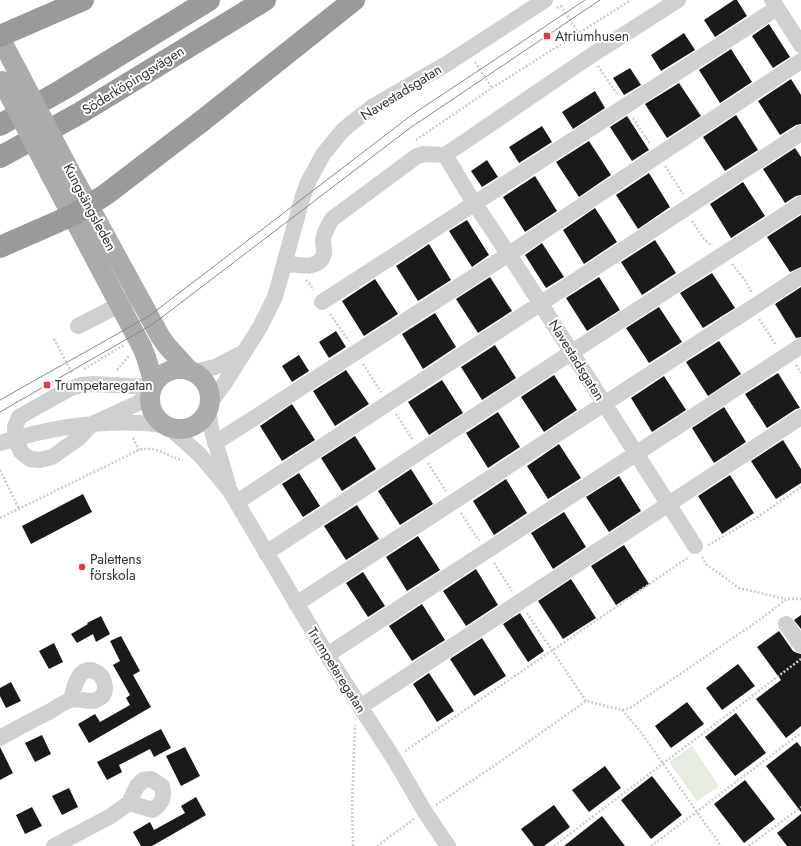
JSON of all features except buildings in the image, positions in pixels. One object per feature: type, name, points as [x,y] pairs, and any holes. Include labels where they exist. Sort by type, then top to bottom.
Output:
[{"type":"highway","points":[[0,37],[83,0]]},
{"type":"highway","name":"Söderköpingsvägen","points":[[0,125],[62,90],[209,0]]},
{"type":"highway","name":"Söderköpingsvägen","points":[[0,157],[80,113],[265,0]]},
{"type":"highway","points":[[0,247],[81,210],[105,195],[202,121],[354,0]]},
{"type":"main road","name":"Kungsängsleden","points":[[0,37],[6,76],[81,210],[129,300],[167,346],[191,371]]},
{"type":"main road","name":"Kungsängsleden","points":[[129,300],[144,352],[152,389]]},
{"type":"main road","points":[[174,369],[191,371],[204,380],[208,387],[209,407],[204,417],[197,424],[188,428],[178,429],[167,426],[158,420],[151,409],[152,389],[158,378],[166,372],[174,369]]},
{"type":"street","points":[[291,264],[310,266],[319,261],[324,254],[323,240],[327,227],[332,219],[417,156],[424,154],[445,155],[592,55],[678,0]]},
{"type":"street","name":"Navestadsgatan","points":[[209,407],[260,327],[275,297],[291,264],[302,199],[308,182],[324,153],[344,129],[372,107],[550,4]]},
{"type":"street","points":[[322,302],[475,204],[774,4],[801,45]]},
{"type":"street","points":[[215,443],[509,254],[801,61]]},
{"type":"street","points":[[233,496],[388,403],[801,133]]},
{"type":"street","name":"Navestadsgatan","points":[[445,155],[696,548]]},
{"type":"street","points":[[266,553],[801,204]]},
{"type":"street","points":[[296,604],[801,276]]},
{"type":"street","points":[[78,326],[129,300]]},
{"type":"street","points":[[327,656],[801,346]]},
{"type":"street","points":[[191,371],[215,367],[244,352]]},
{"type":"street","points":[[8,440],[19,417],[69,389],[81,385],[93,384],[152,389]]},
{"type":"street","points":[[8,440],[30,459],[40,460],[52,457],[79,438],[92,424],[136,404],[152,389]]},
{"type":"street","name":"Trumpetaregatan","points":[[209,407],[215,443],[233,496]]},
{"type":"street","points":[[358,714],[519,602],[801,417]]},
{"type":"street","points":[[8,440],[38,433],[92,424],[146,423],[167,426]]},
{"type":"street","name":"Trumpetaregatan","points":[[167,426],[200,455],[233,496],[327,656],[358,714],[394,759],[424,812],[448,846]]},
{"type":"street","points":[[786,624],[801,645]]},
{"type":"street","points":[[0,738],[71,700]]},
{"type":"street","points":[[54,846],[111,816],[129,803]]},
{"type":"path","points":[[414,142],[492,88],[631,0]]},
{"type":"path","points":[[550,4],[561,6],[578,33]]},
{"type":"path","points":[[291,264],[294,274],[309,283],[356,352],[420,452],[586,701],[622,710],[630,708],[752,626],[787,599]]},
{"type":"path","points":[[54,339],[74,377]]},
{"type":"path","points":[[82,370],[130,341]]},
{"type":"path","points":[[0,518],[139,450],[154,448],[180,459],[189,460],[200,455]]},
{"type":"path","points":[[0,470],[19,509]]},
{"type":"path","points":[[394,759],[552,651],[696,548],[759,516],[801,487]]},
{"type":"path","points":[[696,548],[706,564],[739,588],[787,599],[801,599]]},
{"type":"path","points":[[554,846],[801,659]]},
{"type":"path","points":[[377,846],[586,701]]},
{"type":"path","points":[[622,710],[640,731],[721,846]]},
{"type":"path","points":[[353,846],[352,804],[358,714]]},
{"type":"path","points":[[651,846],[801,733]]},
{"type":"path","points":[[749,846],[801,807]]},
{"type":"shaded area","points":[[692,746],[719,786],[697,801],[669,762]]},
{"type":"tram line","points":[[0,400],[149,316],[413,114],[585,0]]},
{"type":"tram line","points":[[0,412],[153,324],[410,128],[600,0]]},
{"type":"place","name":"Atriumhusen","points":[[547,36]]},
{"type":"place","name":"Trumpetaregatan","points":[[47,385]]},
{"type":"place","name":"Palettens förskola","points":[[82,567]]}]
